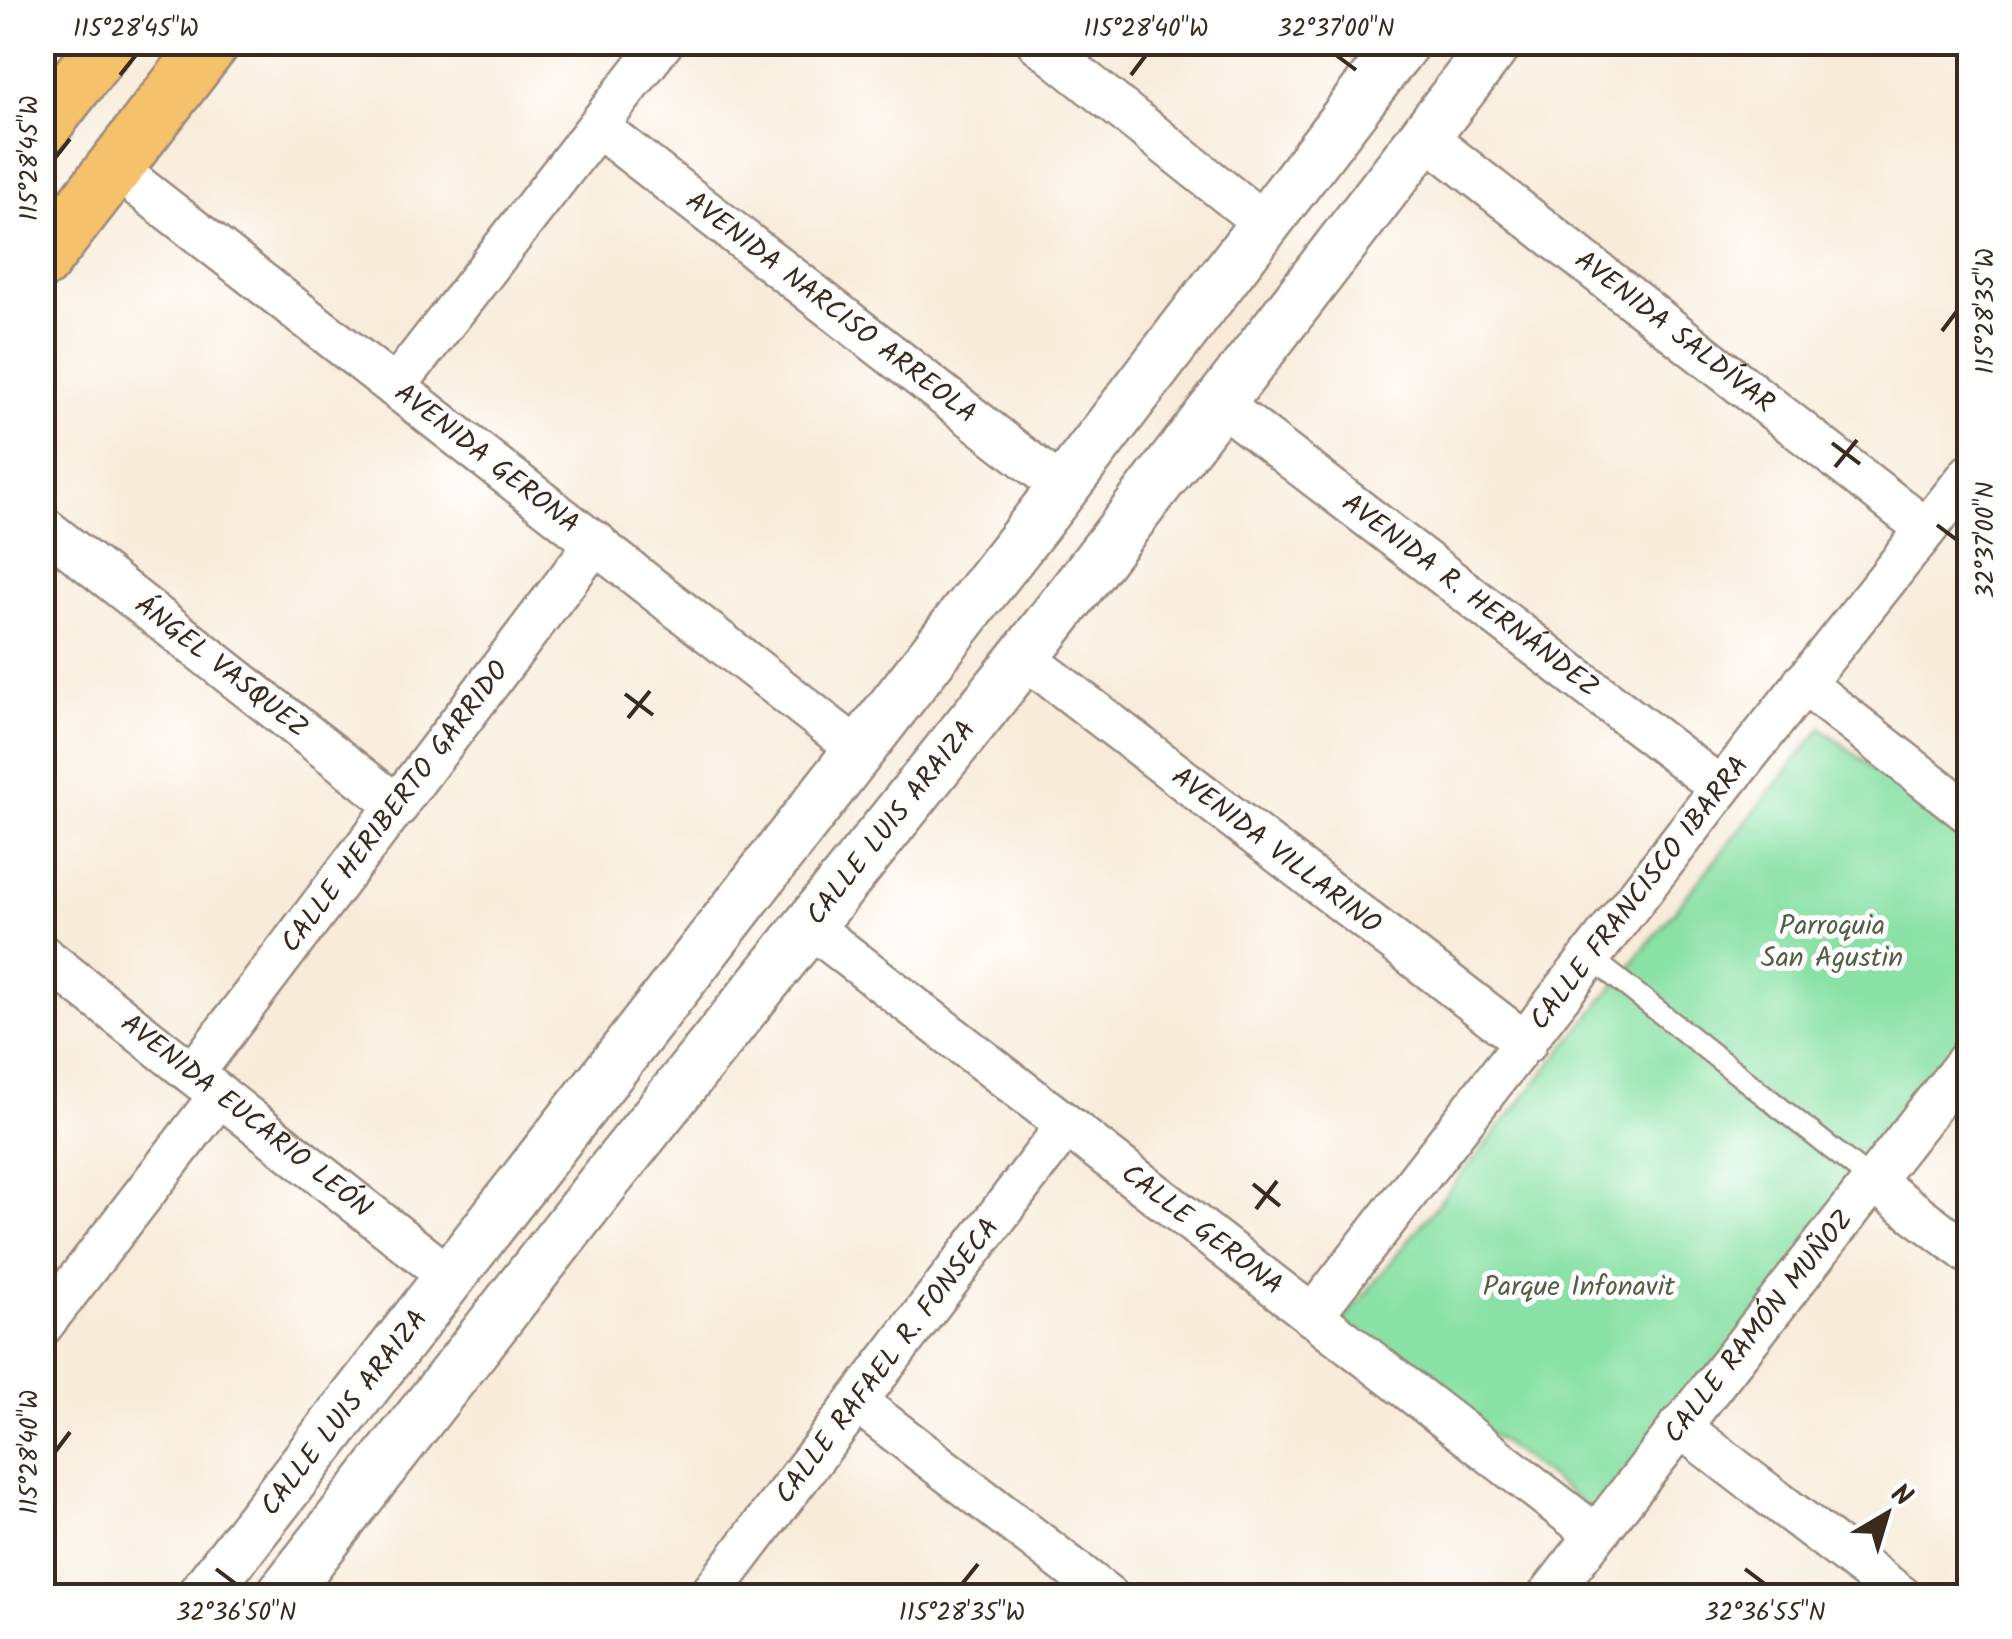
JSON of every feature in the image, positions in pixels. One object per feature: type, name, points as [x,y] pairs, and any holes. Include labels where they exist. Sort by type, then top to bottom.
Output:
[{"type":"main road","points":[[42,127],[108,42]]},
{"type":"main road","points":[[42,261],[212,42]]},
{"type":"street","points":[[395,387],[663,42]]},
{"type":"street","points":[[1037,42],[1265,224]]},
{"type":"street","name":"CALLE LUIS ARAIZA","points":[[202,1596],[1063,488],[1404,42]]},
{"type":"street","name":"CALLE LUIS ARAIZA","points":[[281,1596],[604,1182],[1024,657],[1497,42]]},
{"type":"street","name":"AVENIDA NARCISO ARREOLA","points":[[598,127],[1063,488]]},
{"type":"street","name":"AVENIDA SALDÍVAR","points":[[1424,136],[1926,529]]},
{"type":"street","name":"AVENIDA GERONA","points":[[115,168],[859,750]]},
{"type":"street","name":"AVENIDA R. HERNÁNDEZ","points":[[1218,402],[1721,788]]},
{"type":"street","name":"CALLE FRANCISCO IBARRA","points":[[1312,1316],[1803,682],[1970,474]]},
{"type":"street","name":"ÁNGEL VASQUEZ","points":[[42,526],[398,806]]},
{"type":"street","name":"CALLE HERIBERTO GARRIDO","points":[[42,1326],[398,806],[596,542]]},
{"type":"street","name":"AVENIDA VILLARINO","points":[[1024,657],[1526,1043]]},
{"type":"street","points":[[1803,682],[1970,814]]},
{"type":"street","name":"CALLE GERONA","points":[[808,925],[1595,1534]]},
{"type":"street","name":"AVENIDA EUCARIO LEÓN","points":[[42,955],[450,1276]]},
{"type":"street","name":"CALLE RAMÓN MUÑOZ","points":[[1548,1596],[1970,1057]]},
{"type":"street","name":"CALLE RAFAEL R. FONSECA","points":[[709,1596],[1066,1126]]},
{"type":"street","points":[[553,1142],[604,1182]]},
{"type":"street","points":[[1871,1180],[1970,1254]]},
{"type":"street","points":[[857,1402],[1108,1596]]},
{"type":"street","points":[[1679,1426],[1901,1596]]},
{"type":"lane","points":[[1590,958],[1871,1180]]},
{"type":"green space","name":"Parque Infonavit","points":[[1822,728],[1969,845],[1969,1044],[1605,1519],[1342,1323]]},
{"type":"park label","name":"Parroquia San Agustin","points":[[1832,942]]}]
